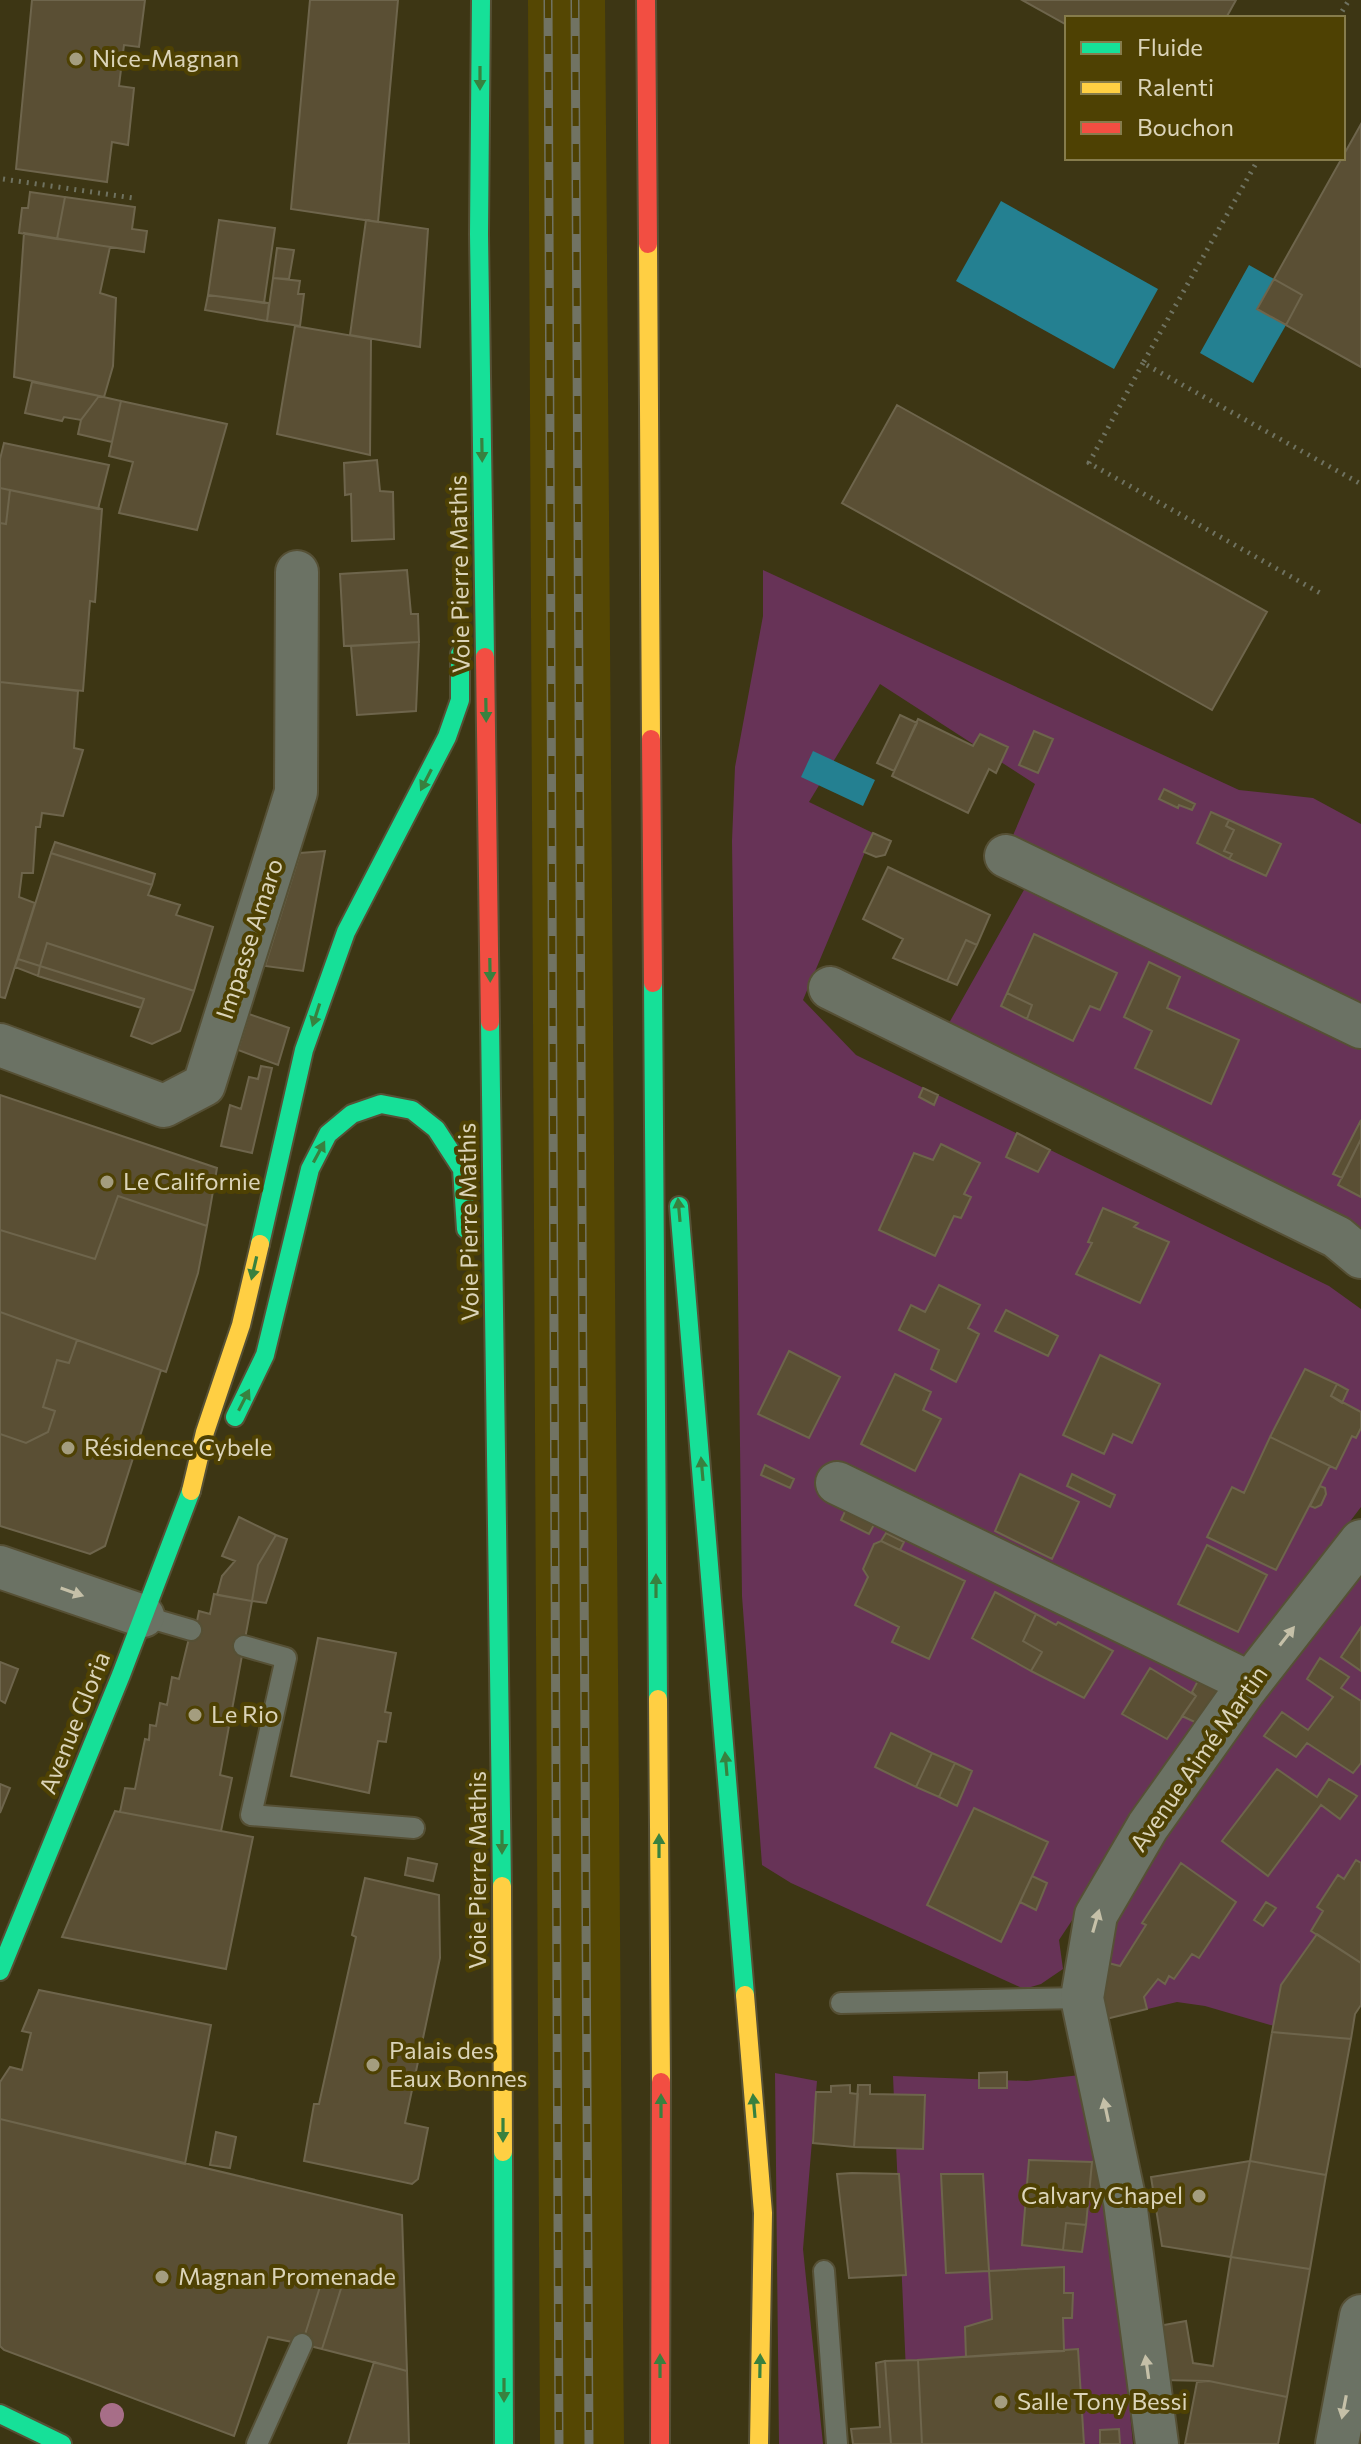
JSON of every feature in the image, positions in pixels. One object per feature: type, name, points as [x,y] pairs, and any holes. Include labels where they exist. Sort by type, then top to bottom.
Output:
[{"type":"main road","name":"Voie Pierre Mathis","points":[[481,0],[479,234],[501,1764],[504,2444]]},
{"type":"main road","points":[[646,0],[661,2089],[660,2444]]},
{"type":"main road","points":[[464,465],[479,234]]},
{"type":"main road","points":[[191,1491],[205,1432],[241,1325],[304,1050],[346,932],[447,737],[460,700],[460,637]]},
{"type":"main road","points":[[650,891],[673,1140]]},
{"type":"main road","points":[[191,1491],[225,1436],[265,1355],[310,1169],[328,1134],[352,1114],[381,1104],[412,1110],[436,1129],[462,1169],[468,1248]]},
{"type":"main road","points":[[677,1187],[763,2213],[759,2444]]},
{"type":"main road","points":[[477,1388],[501,1764]]},
{"type":"main road","name":"Avenue Gloria","points":[[0,1971],[191,1491]]},
{"type":"main road","points":[[0,2414],[62,2444]]},
{"type":"street","name":"Impasse Amaro","points":[[0,1045],[164,1106],[204,1085],[296,792],[297,572]]},
{"type":"street","points":[[1006,856],[1361,1027]]},
{"type":"street","points":[[830,988],[1337,1237],[1361,1257]]},
{"type":"street","points":[[837,1483],[1250,1683]]},
{"type":"street","name":"Avenue Aimé Martin","points":[[1157,2444],[1125,2202],[1082,1998],[1096,1915],[1148,1826],[1250,1683],[1361,1541]]},
{"type":"street","points":[[0,1567],[143,1616]]},
{"type":"street","points":[[1337,2444],[1361,2316]]},
{"type":"lane","points":[[143,1616],[191,1630]]},
{"type":"lane","points":[[244,1646],[286,1658],[251,1815],[414,1828]]},
{"type":"lane","points":[[841,2003],[1082,1998]]},
{"type":"lane","points":[[824,2271],[837,2444]]},
{"type":"lane","points":[[257,2444],[302,2344]]},
{"type":"path","points":[[1258,160],[1089,463],[1320,593]]},
{"type":"path","points":[[3,179],[133,198]]},
{"type":"path","points":[[1143,363],[1361,484]]},
{"type":"shaded area","points":[[528,0],[605,0],[624,2444],[540,2444]]},
{"type":"shaded area","points":[[763,570],[1239,790],[1313,798],[1361,824],[1361,1015],[1011,840],[1035,784],[880,684],[809,802],[873,833],[803,1000],[856,1055],[1329,1286],[1361,1309],[1361,1507],[1249,1654],[1059,1940],[1063,1969],[1041,1984],[1024,1989],[791,1883],[762,1865],[742,1596],[732,841],[735,767],[763,616]]},
{"type":"shaded area","points":[[1029,881],[1361,1041],[1361,1232],[1322,1205],[949,1023]]},
{"type":"shaded area","points":[[1361,1562],[1361,1900],[1281,2028],[1205,2006],[1177,2002],[1106,2019],[1107,1911]]},
{"type":"shaded area","points":[[775,2073],[817,2081],[803,2249],[823,2444],[779,2444]]},
{"type":"shaded area","points":[[1089,2074],[1115,2258],[1133,2444],[1077,2444],[906,2372],[893,2076],[1027,2081]]},
{"type":"water","points":[[1001,201],[1158,289],[1114,369],[956,281]]},
{"type":"water","points":[[1249,265],[1274,279],[1257,309],[1286,325],[1253,383],[1200,353]]},
{"type":"water","points":[[813,751],[875,780],[863,806],[801,777]]},
{"type":"building","points":[[32,0],[145,0],[139,47],[124,45],[119,86],[134,88],[128,145],[112,142],[107,182],[16,169]]},
{"type":"building","points":[[310,0],[398,0],[378,222],[291,209]]},
{"type":"building","points":[[1022,0],[1236,0],[1227,16],[1065,16],[1065,24]]},
{"type":"building","points":[[1361,124],[1361,367],[1286,325],[1302,295],[1274,279],[1341,160],[1345,160],[1345,153]]},
{"type":"building","points":[[30,192],[65,197],[57,239],[19,233],[22,208],[28,208]]},
{"type":"building","points":[[65,197],[135,207],[132,229],[147,231],[144,252],[57,239]]},
{"type":"building","points":[[219,220],[275,228],[264,303],[208,295]]},
{"type":"building","points":[[366,220],[428,229],[420,347],[350,335]]},
{"type":"building","points":[[24,233],[110,247],[100,293],[116,298],[113,366],[104,397],[14,377]]},
{"type":"building","points":[[277,248],[294,250],[289,279],[273,278]]},
{"type":"building","points":[[273,278],[300,281],[298,294],[304,294],[300,326],[267,321]]},
{"type":"building","points":[[1274,279],[1302,295],[1286,325],[1257,309]]},
{"type":"building","points":[[208,295],[269,303],[267,321],[205,310]]},
{"type":"building","points":[[295,326],[371,339],[370,455],[277,434]]},
{"type":"building","points":[[32,382],[99,396],[81,420],[64,417],[62,421],[25,413]]},
{"type":"building","points":[[99,396],[121,401],[112,442],[78,434],[81,420]]},
{"type":"building","points":[[121,401],[227,424],[197,530],[119,513],[133,462],[109,456]]},
{"type":"building","points":[[897,405],[1267,612],[1212,710],[842,503]]},
{"type":"building","points":[[4,443],[109,465],[98,509],[0,488],[0,459]]},
{"type":"building","points":[[377,460],[380,491],[393,492],[394,539],[352,541],[351,494],[345,495],[344,463]]},
{"type":"building","points":[[0,488],[10,490],[6,524],[0,523]]},
{"type":"building","points":[[10,490],[102,509],[95,602],[90,601],[83,691],[0,682],[0,523],[6,524]]},
{"type":"building","points":[[407,570],[411,614],[418,614],[419,642],[344,646],[340,574]]},
{"type":"building","points":[[419,642],[416,711],[357,715],[351,646]]},
{"type":"building","points":[[0,682],[78,691],[74,748],[83,750],[63,816],[42,813],[40,827],[36,827],[33,873],[22,873],[19,897],[35,903],[5,998],[0,997]]},
{"type":"building","points":[[900,715],[917,723],[894,771],[877,763]]},
{"type":"building","points":[[918,719],[973,746],[980,734],[1008,747],[996,773],[989,769],[968,813],[892,776]]},
{"type":"building","points":[[1034,731],[1053,739],[1038,773],[1019,765]]},
{"type":"building","points":[[1164,789],[1195,804],[1192,810],[1179,805],[1178,808],[1159,799]]},
{"type":"building","points":[[1211,812],[1229,820],[1226,826],[1234,830],[1224,851],[1232,854],[1229,859],[1197,843]]},
{"type":"building","points":[[1229,820],[1281,844],[1266,876],[1229,859],[1232,854],[1224,851],[1234,830],[1226,826]]},
{"type":"building","points":[[873,833],[891,841],[885,855],[876,857],[864,852]]},
{"type":"building","points":[[55,842],[155,874],[152,885],[51,853]]},
{"type":"building","points":[[325,851],[303,971],[265,966],[300,853]]},
{"type":"building","points":[[51,853],[152,885],[148,895],[180,905],[176,915],[213,927],[194,991],[47,943],[40,966],[18,959]]},
{"type":"building","points":[[888,867],[990,915],[977,945],[966,940],[947,981],[893,958],[903,939],[863,919]]},
{"type":"building","points":[[1034,934],[1117,973],[1100,1010],[1090,1006],[1073,1041],[1027,1019],[1032,1005],[1007,993]]},
{"type":"building","points":[[966,940],[977,945],[957,985],[947,981]]},
{"type":"building","points":[[47,943],[194,991],[180,1031],[152,1044],[131,1036],[144,999],[40,966]]},
{"type":"building","points":[[18,959],[40,966],[38,976],[15,967]]},
{"type":"building","points":[[1149,962],[1180,977],[1167,1008],[1239,1040],[1211,1104],[1135,1068],[1152,1031],[1124,1017]]},
{"type":"building","points":[[40,966],[144,999],[141,1008],[38,976]]},
{"type":"building","points":[[1007,993],[1032,1005],[1027,1019],[1001,1006]]},
{"type":"building","points":[[249,1014],[289,1028],[278,1065],[238,1050]]},
{"type":"building","points":[[261,1066],[272,1068],[252,1153],[221,1146],[230,1105],[241,1109],[249,1077],[258,1079]]},
{"type":"building","points":[[923,1088],[938,1095],[934,1105],[919,1097]]},
{"type":"building","name":"Le Californie","points":[[0,1095],[217,1168],[207,1226],[118,1196],[95,1259],[0,1230]]},
{"type":"building","points":[[1361,1120],[1361,1139],[1342,1178],[1333,1174]]},
{"type":"building","points":[[1017,1133],[1050,1150],[1038,1172],[1006,1157]]},
{"type":"building","points":[[1361,1139],[1361,1197],[1338,1185]]},
{"type":"building","points":[[941,1144],[980,1163],[964,1194],[971,1197],[961,1218],[954,1216],[935,1256],[879,1230],[914,1153],[933,1160]]},
{"type":"building","points":[[118,1196],[207,1226],[198,1273],[166,1372],[0,1312],[0,1230],[95,1259]]},
{"type":"building","points":[[1103,1208],[1138,1223],[1134,1227],[1169,1242],[1140,1303],[1076,1274],[1092,1243],[1088,1242]]},
{"type":"building","points":[[939,1285],[980,1305],[968,1328],[979,1334],[956,1382],[931,1369],[939,1350],[899,1330],[911,1305],[925,1312]]},
{"type":"building","points":[[1006,1310],[1058,1336],[1048,1356],[995,1331]]},
{"type":"building","points":[[0,1312],[77,1340],[69,1363],[57,1360],[43,1407],[55,1411],[48,1432],[26,1443],[0,1434]]},
{"type":"building","name":"Résidence Cybele","points":[[77,1340],[161,1370],[105,1546],[90,1554],[0,1526],[0,1434],[26,1443],[48,1432],[55,1411],[43,1407],[57,1360],[69,1363]]},
{"type":"building","points":[[789,1351],[840,1377],[809,1438],[758,1414]]},
{"type":"building","points":[[1100,1355],[1160,1384],[1132,1443],[1113,1434],[1104,1454],[1063,1435]]},
{"type":"building","points":[[1305,1369],[1337,1384],[1331,1396],[1361,1412],[1361,1428],[1356,1438],[1352,1436],[1336,1469],[1270,1437]]},
{"type":"building","points":[[895,1374],[931,1392],[923,1410],[941,1419],[915,1471],[861,1444]]},
{"type":"building","points":[[1337,1384],[1348,1390],[1342,1403],[1331,1396]]},
{"type":"building","points":[[1270,1437],[1330,1466],[1276,1570],[1207,1537],[1232,1487],[1244,1493]]},
{"type":"building","points":[[765,1465],[794,1479],[790,1488],[761,1475]]},
{"type":"building","points":[[1020,1474],[1079,1502],[1052,1559],[995,1531]]},
{"type":"building","points":[[1072,1474],[1115,1495],[1110,1507],[1067,1486]]},
{"type":"building","points":[[1320,1486],[1325,1488],[1326,1494],[1321,1505],[1315,1508],[1310,1506]]},
{"type":"building","points":[[848,1505],[877,1519],[869,1534],[841,1520]]},
{"type":"building","points":[[239,1517],[276,1535],[258,1565],[252,1601],[217,1595],[222,1576],[235,1561],[222,1556]]},
{"type":"building","points":[[886,1533],[904,1542],[900,1550],[881,1541]]},
{"type":"building","points":[[276,1535],[287,1539],[266,1603],[252,1601],[258,1565]]},
{"type":"building","points":[[881,1541],[965,1581],[929,1659],[892,1642],[899,1627],[855,1605],[868,1577],[863,1569],[874,1544]]},
{"type":"building","points":[[1207,1545],[1267,1575],[1238,1632],[1178,1604]]},
{"type":"building","points":[[995,1592],[1036,1614],[1023,1641],[1042,1652],[1031,1671],[972,1638]]},
{"type":"building","name":"Le Rio","points":[[214,1594],[252,1601],[220,1775],[232,1778],[221,1831],[120,1812],[125,1788],[135,1789],[145,1739],[149,1740],[150,1725],[156,1726],[160,1703],[167,1705],[172,1677],[179,1679],[199,1611],[210,1614]]},
{"type":"building","points":[[1036,1614],[1113,1651],[1084,1698],[1031,1671],[1042,1652],[1023,1641]]},
{"type":"building","points":[[1361,1627],[1361,1671],[1341,1657]]},
{"type":"building","points":[[318,1638],[396,1653],[385,1712],[391,1713],[386,1742],[378,1741],[369,1793],[291,1776]]},
{"type":"building","points":[[1320,1658],[1349,1677],[1341,1688],[1361,1701],[1361,1763],[1353,1773],[1307,1743],[1296,1757],[1264,1736],[1282,1712],[1308,1730],[1333,1697],[1307,1679]]},
{"type":"building","points":[[0,1662],[18,1669],[5,1703],[0,1700]]},
{"type":"building","points":[[1150,1668],[1196,1696],[1167,1739],[1122,1714]]},
{"type":"building","points":[[1201,1675],[1224,1686],[1199,1724],[1182,1716],[1196,1696],[1192,1692]]},
{"type":"building","points":[[891,1733],[932,1753],[916,1787],[875,1767]]},
{"type":"building","points":[[932,1753],[955,1763],[939,1797],[916,1787]]},
{"type":"building","points":[[955,1763],[972,1771],[957,1806],[939,1797]]},
{"type":"building","points":[[1277,1769],[1317,1797],[1329,1779],[1357,1796],[1340,1819],[1321,1805],[1268,1876],[1222,1841]]},
{"type":"building","points":[[0,1784],[10,1788],[0,1813]]},
{"type":"building","points":[[974,1808],[1048,1842],[1001,1942],[927,1905]]},
{"type":"building","points":[[115,1811],[253,1837],[226,1969],[62,1937]]},
{"type":"building","points":[[408,1858],[437,1864],[433,1881],[405,1875]]},
{"type":"building","points":[[1356,1860],[1361,1863],[1361,1963],[1311,1931],[1323,1911],[1317,1907],[1338,1875],[1344,1879]]},
{"type":"building","points":[[1181,1863],[1236,1902],[1199,1958],[1192,1954],[1174,1979],[1169,1976],[1165,1984],[1158,1979],[1144,1997],[1147,2009],[1106,2019],[1097,1960],[1120,1966],[1146,1925],[1142,1923]]},
{"type":"building","points":[[1032,1876],[1047,1883],[1036,1910],[1020,1902]]},
{"type":"building","name":"Palais des Eaux Bonnes","points":[[365,1878],[439,1895],[440,1958],[405,2123],[428,2128],[418,2179],[412,2184],[304,2161],[314,2104],[319,2104],[356,1937],[352,1935]]},
{"type":"building","points":[[1266,1902],[1276,1908],[1263,1926],[1254,1920]]},
{"type":"building","points":[[1317,1934],[1361,1963],[1361,2005],[1355,2014],[1351,2039],[1272,2032],[1281,1985]]},
{"type":"building","points":[[39,1990],[211,2025],[185,2164],[0,2119],[0,2082],[10,2067],[22,2070],[31,2033],[22,2031]]},
{"type":"building","points":[[1272,2032],[1351,2039],[1326,2175],[1250,2161]]},
{"type":"building","points":[[1007,2072],[1007,2088],[979,2088],[979,2073]]},
{"type":"building","points":[[850,2085],[850,2093],[858,2094],[854,2147],[813,2143],[816,2092],[831,2092],[831,2086]]},
{"type":"building","points":[[858,2085],[870,2085],[870,2094],[925,2095],[923,2149],[854,2147]]},
{"type":"building","name":"Magnan Promenade","points":[[0,2119],[402,2215],[407,2371],[322,2349],[344,2279],[324,2274],[302,2344],[268,2337],[234,2436],[4,2350],[0,2346]]},
{"type":"building","points":[[216,2132],[236,2137],[230,2168],[210,2165]]},
{"type":"building","points":[[1101,2157],[1107,2197],[1089,2195],[1092,2162]]},
{"type":"building","points":[[1029,2160],[1092,2162],[1086,2225],[1066,2223],[1063,2250],[1022,2245]]},
{"type":"building","name":"Calvary Chapel","points":[[1250,2161],[1231,2257],[1162,2246],[1151,2177]]},
{"type":"building","points":[[1250,2161],[1326,2175],[1310,2269],[1231,2257]]},
{"type":"building","points":[[837,2174],[899,2174],[906,2275],[849,2278]]},
{"type":"building","points":[[941,2174],[983,2174],[989,2271],[946,2273]]},
{"type":"building","points":[[1066,2223],[1086,2225],[1082,2252],[1063,2250]]},
{"type":"building","points":[[1231,2257],[1310,2269],[1287,2397],[1209,2381],[1162,2380],[1153,2327],[1186,2321],[1193,2363],[1213,2366]]},
{"type":"building","points":[[1064,2267],[1064,2293],[1073,2293],[1072,2318],[1063,2318],[1064,2351],[966,2357],[965,2327],[992,2319],[989,2271]]},
{"type":"building","points":[[324,2274],[344,2279],[322,2349],[302,2344]]},
{"type":"building","name":"Salle Tony Bessi","points":[[1078,2349],[1084,2444],[922,2444],[918,2360]]},
{"type":"building","points":[[918,2360],[922,2444],[891,2444],[885,2361]]},
{"type":"building","points":[[885,2361],[891,2444],[853,2444],[851,2429],[880,2427],[876,2363]]},
{"type":"building","points":[[374,2362],[407,2371],[409,2444],[348,2444]]},
{"type":"building","points":[[1209,2381],[1287,2397],[1278,2444],[1185,2444],[1197,2382]]},
{"type":"building","points":[[1119,2429],[1120,2444],[1100,2444],[1100,2430]]},
{"type":"railway","points":[[548,0],[559,2444]]},
{"type":"railway","points":[[575,0],[589,2444]]},
{"type":"traffic: fast","points":[[481,0],[479,234],[485,657]]},
{"type":"traffic: fast","points":[[260,1244],[304,1050],[346,932],[447,737],[460,700],[460,654]]},
{"type":"traffic: fast","points":[[653,983],[658,1699]]},
{"type":"traffic: fast","points":[[490,1022],[502,1886]]},
{"type":"traffic: fast","points":[[235,1417],[265,1355],[310,1169],[328,1134],[352,1114],[381,1104],[412,1110],[436,1129],[462,1169],[466,1229]]},
{"type":"traffic: fast","points":[[679,1206],[745,1995]]},
{"type":"traffic: fast","points":[[0,1971],[121,1675],[191,1491]]},
{"type":"traffic: fast","points":[[503,2152],[504,2444]]},
{"type":"traffic: fast","points":[[0,2414],[62,2444]]},
{"type":"traffic: slow","points":[[648,244],[651,739]]},
{"type":"traffic: slow","points":[[191,1491],[205,1432],[241,1325],[260,1244]]},
{"type":"traffic: slow","points":[[658,1699],[661,2082]]},
{"type":"traffic: slow","points":[[502,1886],[503,2152]]},
{"type":"traffic: slow","points":[[745,1995],[763,2213],[759,2444]]},
{"type":"traffic: jam","points":[[646,0],[648,244]]},
{"type":"traffic: jam","points":[[485,657],[490,1022]]},
{"type":"traffic: jam","points":[[651,739],[653,983]]},
{"type":"traffic: jam","points":[[660,2444],[661,2082]]},
{"type":"place","name":"Nice-Magnan","points":[[76,59]]},
{"type":"place","name":"Le Californie","points":[[107,1182]]},
{"type":"place","name":"Résidence Cybele","points":[[68,1448]]},
{"type":"place","name":"Le Rio","points":[[195,1715]]},
{"type":"place","name":"Palais des Eaux Bonnes","points":[[373,2065]]},
{"type":"place","name":"Calvary Chapel","points":[[1199,2196]]},
{"type":"place","name":"Magnan Promenade","points":[[162,2277]]},
{"type":"place","name":"Salle Tony Bessi","points":[[1001,2402]]}]
